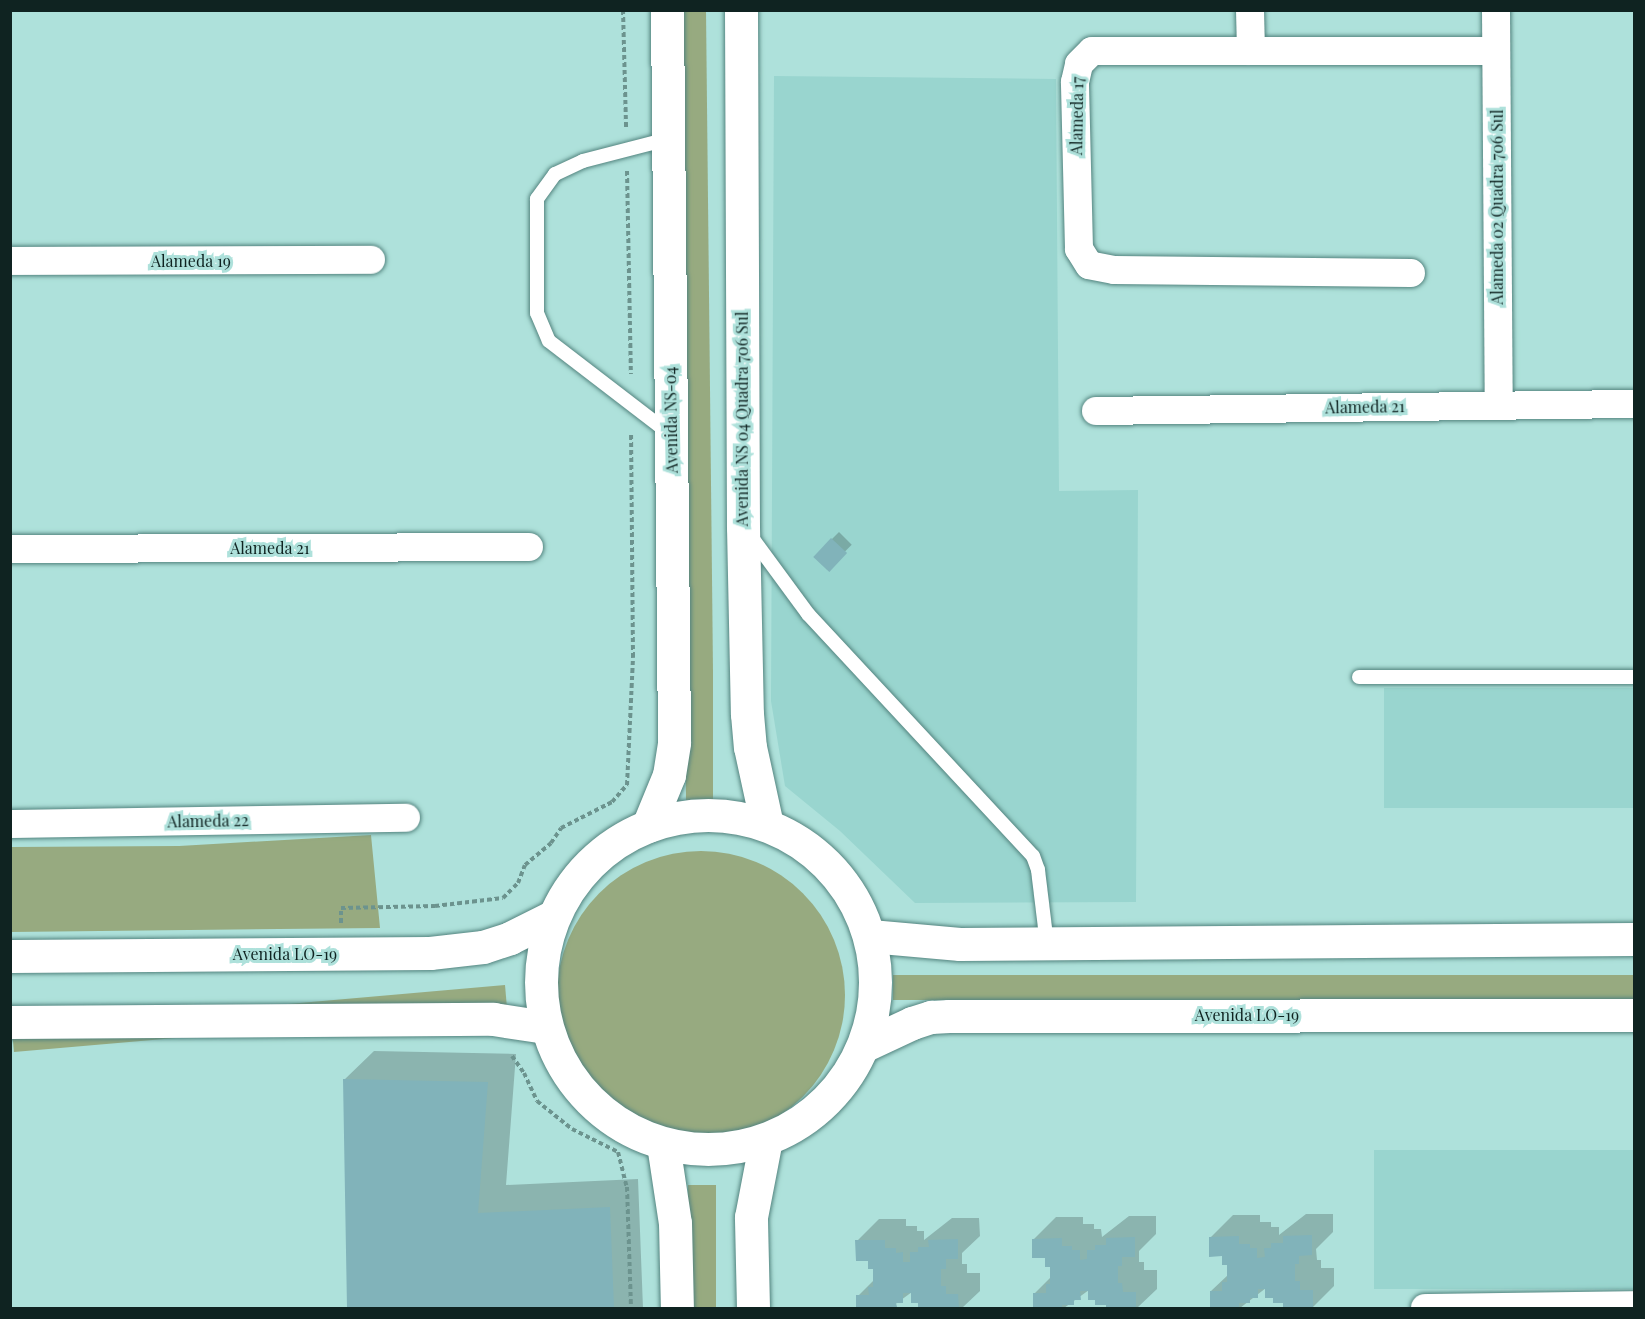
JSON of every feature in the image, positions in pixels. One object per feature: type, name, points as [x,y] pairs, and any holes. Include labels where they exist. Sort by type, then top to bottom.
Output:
[{"type":"main road","name":"Avenida NS-04","points":[[648,826],[669,775],[674,742],[667,10]]},
{"type":"main road","name":"Avenida NS 04 Quadra 706 Sul","points":[[741,10],[743,526],[749,736],[767,825]]},
{"type":"main road","points":[[707,815],[767,825],[812,851],[848,889],[870,936],[877,991],[864,1045],[841,1085],[808,1118],[766,1139],[732,1148],[697,1149],[663,1144],[589,1101],[546,1027],[540,1000],[540,971],[552,917],[576,878],[608,847],[648,826],[707,815]]},
{"type":"main road","name":"Avenida LO-19","points":[[10,956],[430,953],[483,947],[510,938],[552,917]]},
{"type":"main road","points":[[870,936],[960,944],[1635,939]]},
{"type":"main road","name":"Avenida LO-19","points":[[864,1045],[912,1023],[931,1017],[949,1016],[1635,1015]]},
{"type":"main road","points":[[10,1022],[493,1019],[546,1027]]},
{"type":"main road","points":[[753,1308],[751,1218],[766,1139]]},
{"type":"main road","points":[[663,1144],[675,1223],[677,1308]]},
{"type":"street","points":[[1250,10],[1251,51]]},
{"type":"street","name":"Alameda 02 Quadra 706 Sul","points":[[1496,10],[1499,404]]},
{"type":"street","name":"Alameda 17","points":[[1412,273],[1114,270],[1089,265],[1079,249],[1075,82],[1079,64],[1092,51],[1496,51]]},
{"type":"street","name":"Alameda 19","points":[[10,261],[371,260]]},
{"type":"street","name":"Alameda 21","points":[[1096,411],[1635,404]]},
{"type":"street","name":"Alameda 21","points":[[10,549],[529,547]]},
{"type":"street","name":"Alameda 22","points":[[10,824],[406,818]]},
{"type":"street","points":[[1425,1308],[1635,1305]]},
{"type":"lane","points":[[668,139],[583,161],[555,174],[537,199],[537,313],[549,340],[671,435]]},
{"type":"lane","points":[[743,526],[808,614],[1034,856],[1038,870],[1047,944]]},
{"type":"lane","points":[[1359,678],[1635,678]]},
{"type":"path","points":[[623,10],[626,132]]},
{"type":"path","points":[[627,167],[631,378]]},
{"type":"path","points":[[340,954],[341,908],[435,906],[503,898],[518,883],[525,865],[551,843],[561,828],[612,802],[627,785],[633,657],[631,424]]},
{"type":"path","points":[[507,1049],[524,1073],[537,1101],[572,1129],[618,1152],[627,1187],[631,1308]]},
{"type":"shaded area","points":[[774,76],[1056,79],[1059,491],[1138,490],[1136,902],[915,903],[840,831],[785,786],[771,701]]},
{"type":"shaded area","points":[[1384,688],[1634,688],[1634,808],[1384,808]]},
{"type":"shaded area","points":[[1374,1150],[1634,1150],[1634,1289],[1374,1289]]},
{"type":"green space","points":[[678,11],[706,11],[713,671],[713,799],[686,800]]},
{"type":"green space","points":[[371,835],[380,928],[11,932],[11,847],[179,846]]},
{"type":"green space","points":[[687,851],[715,851],[743,857],[769,868],[803,893],[821,915],[834,940],[845,981],[845,1009],[834,1050],[821,1075],[803,1097],[781,1115],[743,1133],[715,1139],[687,1139],[659,1133],[633,1122],[609,1106],[590,1087],[574,1063],[563,1037],[557,1009],[557,981],[563,953],[574,927],[590,903],[609,884],[633,868],[659,857]]},
{"type":"green space","points":[[893,975],[1634,975],[1634,1000],[893,1000]]},
{"type":"green space","points":[[505,985],[507,1009],[14,1052],[12,1028]]},
{"type":"green space","points":[[688,1185],[716,1185],[716,1308],[688,1308]]},
{"type":"building","points":[[831,538],[847,553],[829,572],[813,557]]},
{"type":"building","points":[[343,1079],[488,1082],[478,1213],[610,1207],[614,1308],[347,1308]]},
{"type":"building","points":[[1312,1235],[1312,1255],[1299,1256],[1299,1264],[1295,1264],[1295,1281],[1300,1281],[1300,1290],[1313,1290],[1313,1308],[1283,1308],[1283,1303],[1273,1303],[1273,1298],[1265,1298],[1265,1289],[1258,1289],[1258,1298],[1250,1298],[1250,1303],[1239,1303],[1239,1308],[1210,1308],[1210,1291],[1222,1291],[1222,1282],[1227,1282],[1227,1265],[1222,1265],[1222,1256],[1209,1257],[1209,1237],[1239,1236],[1239,1244],[1250,1244],[1250,1248],[1257,1248],[1257,1258],[1265,1257],[1264,1248],[1271,1248],[1271,1243],[1283,1243],[1283,1236]]},
{"type":"building","points":[[1135,1237],[1135,1257],[1122,1257],[1122,1266],[1118,1266],[1118,1283],[1122,1283],[1123,1292],[1136,1292],[1136,1308],[1106,1308],[1106,1305],[1095,1305],[1095,1300],[1088,1300],[1088,1291],[1080,1291],[1081,1300],[1074,1300],[1074,1305],[1062,1305],[1062,1308],[1033,1308],[1033,1293],[1046,1293],[1046,1284],[1050,1284],[1050,1267],[1045,1267],[1045,1258],[1032,1258],[1032,1239],[1062,1238],[1062,1246],[1072,1246],[1072,1250],[1080,1250],[1080,1260],[1087,1259],[1087,1250],[1095,1250],[1095,1245],[1106,1245],[1106,1238]]},
{"type":"building","points":[[958,1239],[958,1259],[946,1259],[946,1269],[941,1269],[941,1286],[946,1286],[946,1294],[958,1294],[959,1308],[918,1307],[918,1303],[911,1303],[911,1293],[903,1293],[903,1303],[896,1303],[897,1307],[856,1308],[856,1295],[869,1295],[868,1287],[873,1287],[873,1269],[868,1269],[868,1261],[856,1261],[855,1240],[885,1240],[885,1248],[896,1248],[896,1253],[903,1252],[903,1262],[910,1262],[910,1252],[918,1252],[918,1247],[929,1247],[928,1240]]}]
